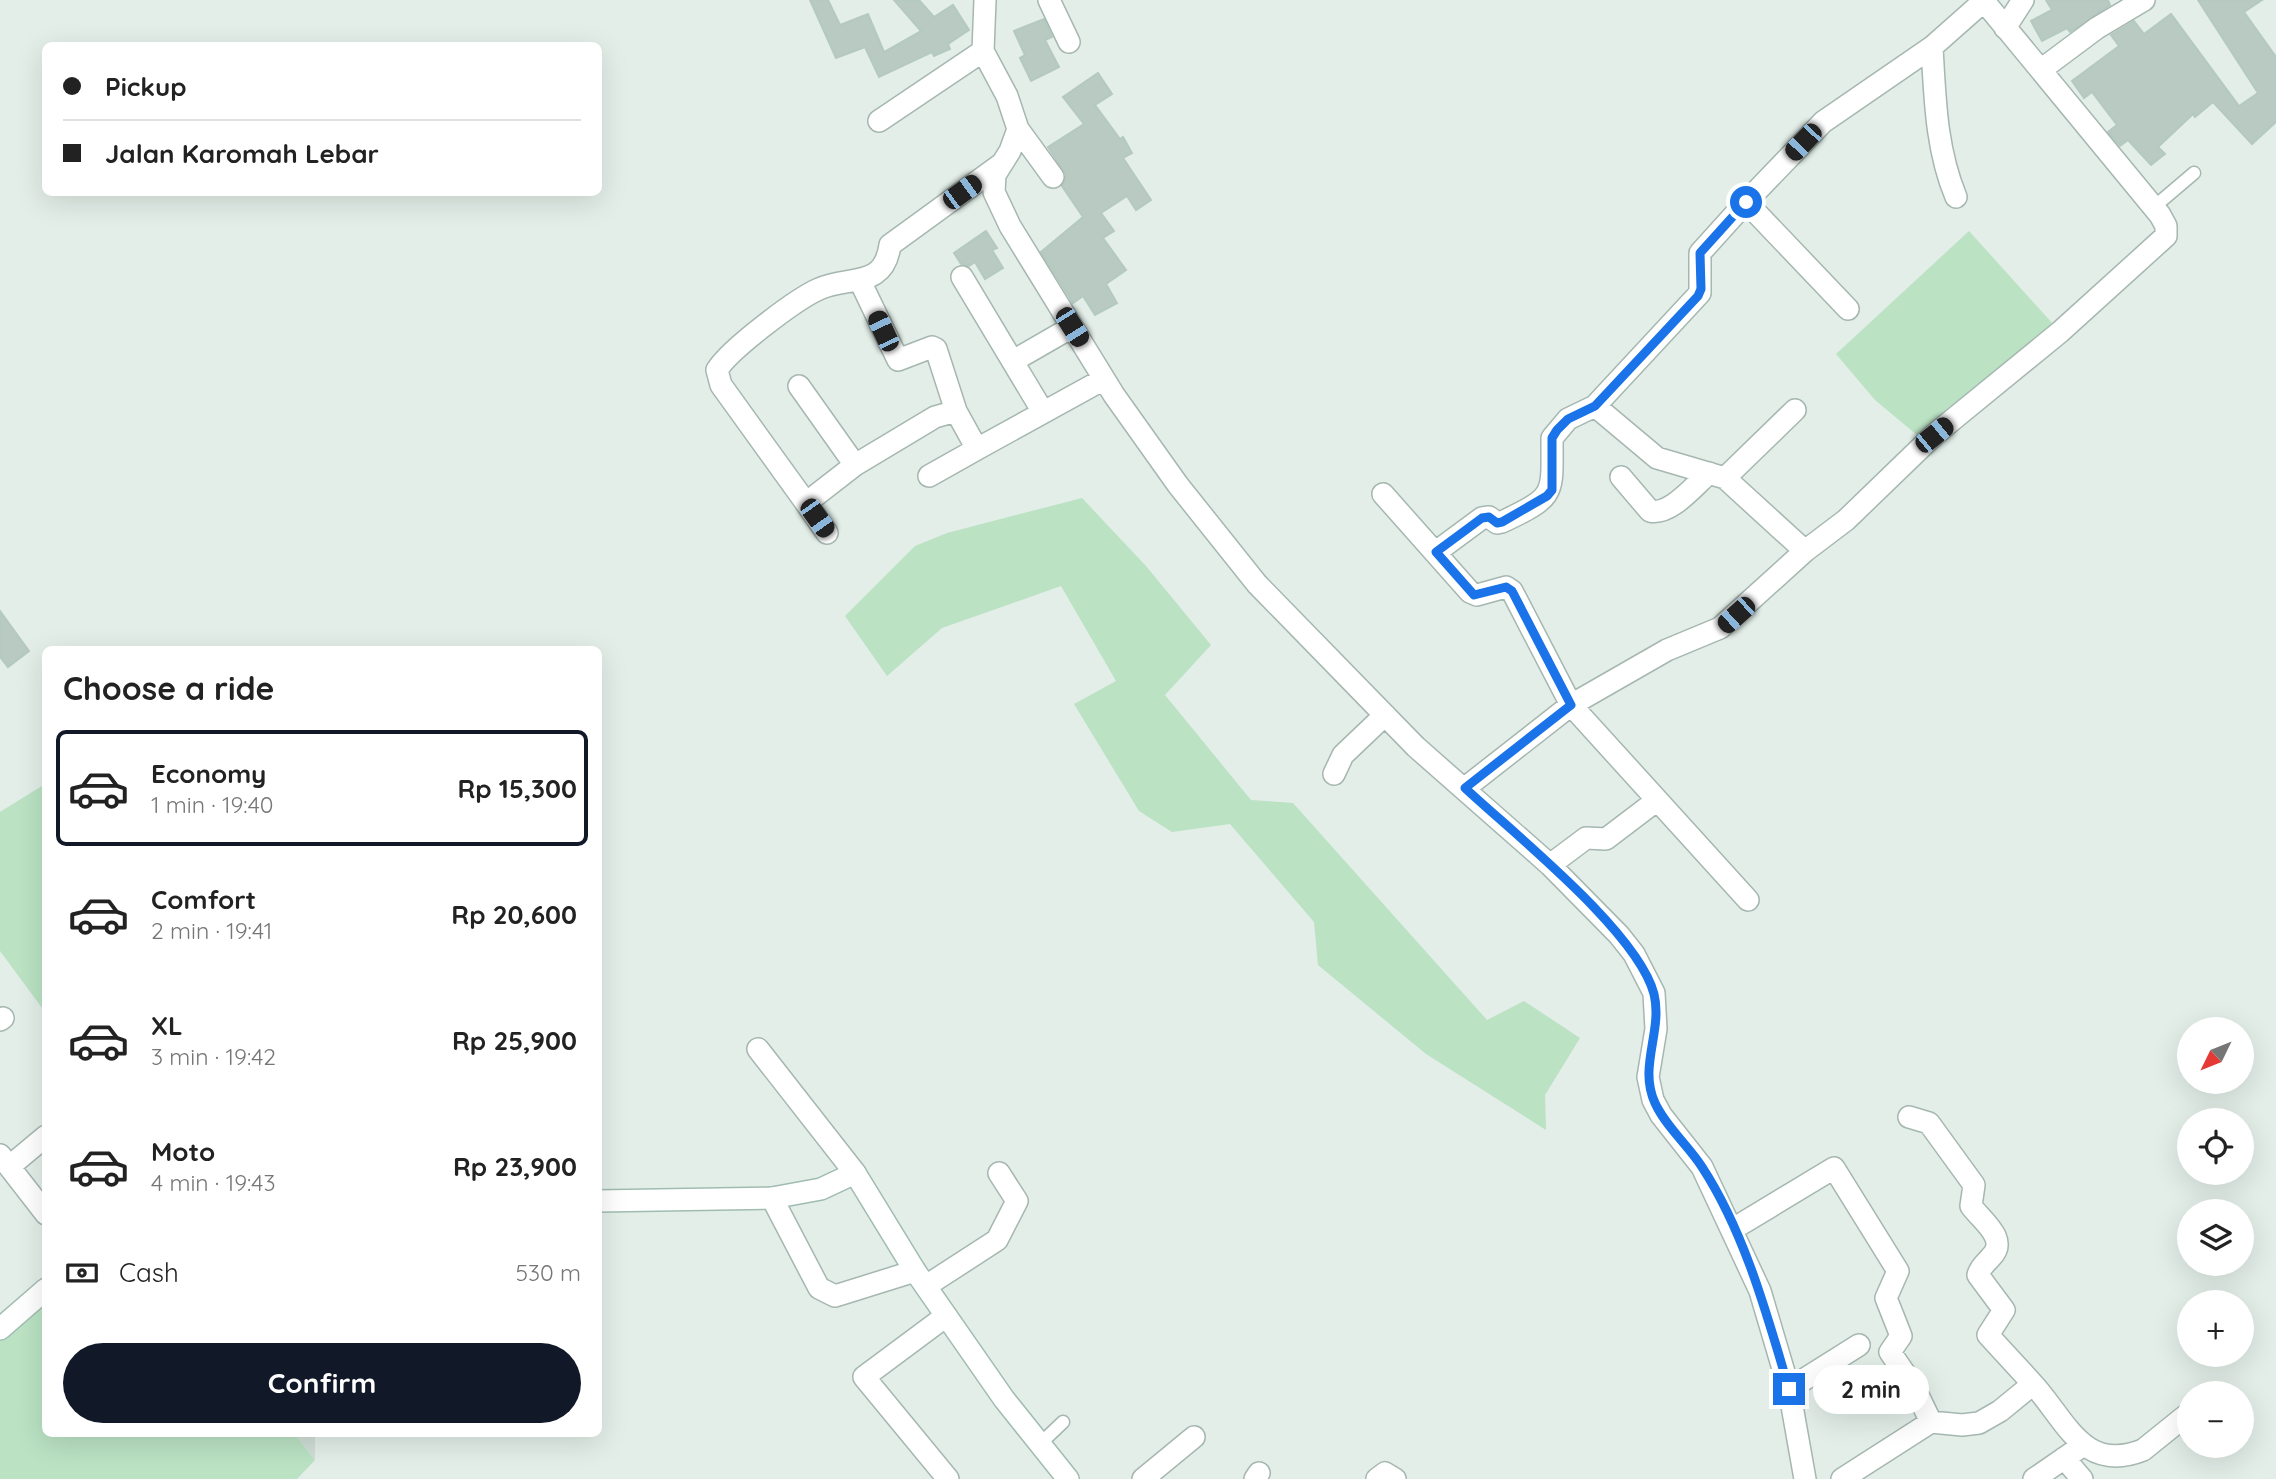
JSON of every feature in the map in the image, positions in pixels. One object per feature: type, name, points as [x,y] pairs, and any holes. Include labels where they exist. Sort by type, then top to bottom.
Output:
[{"type":"street","points":[[985,0],[983,51],[1007,96],[1018,129],[1053,177]]},
{"type":"street","points":[[1049,0],[1069,42]]},
{"type":"street","points":[[2005,28],[2023,0]]},
{"type":"street","points":[[2042,69],[2116,6],[2144,0]]},
{"type":"street","points":[[1436,552],[1482,518],[1489,517],[1497,523],[1502,522],[1547,496],[1552,483],[1552,438],[1568,419],[1595,406],[1700,293],[1700,253],[1823,122],[1932,47],[1983,1],[2042,69],[2154,207],[2166,226],[2166,236],[2060,332],[1934,435],[1846,520],[1805,551],[1720,628],[1667,650],[1571,705],[1465,788]]},
{"type":"street","points":[[1932,47],[1937,131],[1946,173],[1956,197]]},
{"type":"street","points":[[879,121],[983,51]]},
{"type":"street","points":[[1018,129],[993,184],[1000,207],[1104,379],[1178,485],[1257,584],[1416,747],[1550,865],[1619,935],[1634,954],[1654,993],[1656,1029],[1648,1077],[1653,1100],[1661,1115],[1702,1167],[1735,1232],[1760,1291],[1789,1389],[1805,1479]]},
{"type":"street","points":[[827,533],[721,385],[717,370],[730,355],[804,296],[822,287],[860,281],[879,271],[888,259],[890,245],[1000,165]]},
{"type":"street","points":[[1746,202],[1848,309]]},
{"type":"street","points":[[962,277],[1043,412]]},
{"type":"street","points":[[860,281],[898,360],[932,347],[936,349],[956,411],[977,449]]},
{"type":"street","points":[[1013,361],[1072,327]]},
{"type":"street","points":[[929,476],[1104,379]]},
{"type":"street","points":[[799,386],[855,466]]},
{"type":"street","points":[[1595,406],[1657,458],[1717,476],[1805,551]]},
{"type":"street","points":[[1621,477],[1650,511],[1657,513],[1717,476],[1795,410]]},
{"type":"street","points":[[806,503],[855,466],[935,417],[956,411]]},
{"type":"street","points":[[1383,494],[1474,595],[1506,587],[1512,591],[1571,705],[1748,900]]},
{"type":"street","points":[[1334,774],[1353,744],[1385,715]]},
{"type":"street","points":[[1550,865],[1586,838],[1606,839],[1656,801]]},
{"type":"street","points":[[758,1049],[855,1173],[920,1279],[1004,1399],[1068,1479]]},
{"type":"street","points":[[1909,1117],[1929,1123],[1974,1185],[1971,1206],[1998,1242],[1995,1253],[1979,1270],[1978,1275],[2004,1310],[1989,1335],[2033,1384],[2082,1446],[2098,1454],[2134,1454],[2177,1423]]},
{"type":"street","points":[[42,1138],[5,1161],[42,1209]]},
{"type":"street","points":[[1735,1232],[1834,1168],[1898,1270],[1886,1298],[1901,1335],[1890,1352],[1914,1387],[1931,1422]]},
{"type":"street","points":[[602,1201],[772,1198],[821,1189],[855,1173]]},
{"type":"street","points":[[772,1198],[819,1288],[826,1294],[843,1295],[920,1279],[997,1240],[1017,1201],[999,1173]]},
{"type":"street","points":[[0,1329],[42,1292]]},
{"type":"street","points":[[946,1316],[864,1377],[948,1479]]},
{"type":"street","points":[[1789,1389],[1858,1345]]},
{"type":"street","points":[[1848,1477],[1931,1422],[1962,1426],[1979,1423],[2000,1411],[2033,1384]]},
{"type":"street","points":[[1143,1479],[1194,1437]]},
{"type":"street","points":[[2034,1479],[2082,1446]]},
{"type":"street","points":[[2064,1458],[2082,1479]]},
{"type":"street","points":[[1377,1479],[1385,1474],[1395,1479]]},
{"type":"lane","points":[[2154,207],[2194,173]]},
{"type":"lane","points":[[1041,1443],[1063,1422]]},
{"type":"shaded area","points":[[297,1437],[315,1437],[315,1460]]},
{"type":"green space","points":[[1969,231],[2053,324],[1923,440],[1875,400],[1836,354]]},
{"type":"green space","points":[[1082,498],[1146,566],[1211,645],[1165,695],[1251,800],[1293,803],[1487,1020],[1524,1001],[1580,1038],[1545,1095],[1546,1130],[1426,1054],[1318,965],[1314,922],[1230,824],[1172,832],[1139,811],[1074,704],[1116,681],[1061,586],[942,628],[887,676],[845,616],[915,546],[947,533]]},
{"type":"green space","points":[[42,786],[42,1008],[0,951],[0,812]]},
{"type":"green space","points":[[42,1299],[42,1437],[297,1437],[315,1460],[297,1479],[0,1479],[0,1331]]},
{"type":"building","points":[[810,0],[828,0],[840,25],[868,14],[884,52],[921,31],[894,0],[919,0],[934,17],[953,5],[969,30],[948,44],[950,49],[934,56],[932,52],[879,77],[865,47],[836,58]]},
{"type":"building","points":[[2046,0],[2108,0],[2110,5],[2070,32],[2067,28],[2042,41],[2031,21],[2052,10]]},
{"type":"building","points":[[2198,0],[2262,0],[2244,12],[2276,57],[2276,122],[2252,144],[2213,102],[2195,117],[2193,114],[2158,147],[2165,154],[2151,165],[2128,140],[2120,146],[2108,132],[2117,125],[2092,92],[2084,98],[2072,81],[2119,46],[2111,35],[2134,21],[2144,34],[2171,14],[2239,106],[2258,93]]},
{"type":"building","points":[[1044,19],[1052,37],[1045,40],[1059,67],[1031,81],[1020,58],[1025,55],[1014,31]]},
{"type":"building","points":[[1098,73],[1112,94],[1095,105],[1120,139],[1123,137],[1132,153],[1123,158],[1151,200],[1136,210],[1127,196],[1101,213],[1114,231],[1103,238],[1126,270],[1106,284],[1117,303],[1095,315],[1083,296],[1073,303],[1041,252],[1083,217],[1062,186],[1066,175],[1048,147],[1084,124],[1063,97]]},
{"type":"building","points":[[986,231],[997,248],[992,250],[1003,268],[985,279],[975,262],[969,266],[961,264],[954,253]]},
{"type":"building","points":[[0,611],[29,651],[8,667],[0,657]]},
{"type":"route","points":[[1746,202],[1700,253],[1701,289],[1698,296],[1595,406],[1568,419],[1557,430],[1552,438],[1552,490],[1547,496],[1502,522],[1497,523],[1489,517],[1482,518],[1436,552],[1474,595],[1506,587],[1512,591],[1571,705],[1465,788],[1550,865],[1619,935],[1634,954],[1654,993],[1656,1029],[1649,1056],[1648,1077],[1653,1100],[1661,1115],[1702,1167],[1736,1236],[1760,1291],[1789,1389]]}]
